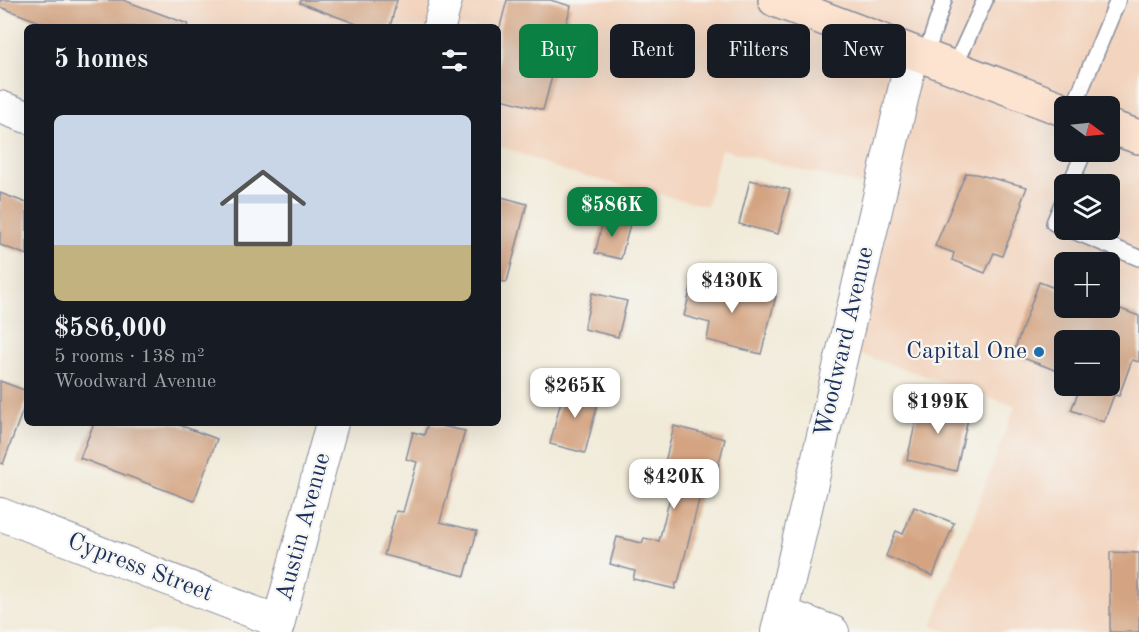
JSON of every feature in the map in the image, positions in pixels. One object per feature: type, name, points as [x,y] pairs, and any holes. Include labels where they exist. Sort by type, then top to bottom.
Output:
[{"type":"main road","points":[[775,0],[1054,106]]},
{"type":"main road","points":[[1120,130],[1139,137]]},
{"type":"street","points":[[440,24],[446,0]]},
{"type":"street","name":"Woodward Avenue","points":[[780,622],[931,59]]},
{"type":"street","points":[[0,107],[24,116]]},
{"type":"street","name":"Austin Avenue","points":[[278,627],[331,426]]},
{"type":"street","name":"Cypress Street","points":[[0,514],[278,627]]},
{"type":"street","points":[[780,622],[833,632]]},
{"type":"lane","points":[[931,59],[944,0]]},
{"type":"lane","points":[[931,59],[985,0]]},
{"type":"lane","points":[[1078,96],[1118,0]]},
{"type":"lane","points":[[1095,240],[1139,258]]},
{"type":"shaded area","points":[[117,0],[1139,0],[1139,632],[949,632],[932,626],[1015,406],[856,353],[893,193],[721,149],[707,206],[567,172],[501,146],[501,24],[180,24]]},
{"type":"building","points":[[0,0],[123,0],[188,24],[45,24],[0,7]]},
{"type":"building","points":[[301,0],[397,0],[391,24],[357,24],[300,3]]},
{"type":"building","points":[[507,0],[550,0],[571,6],[566,24],[519,24],[519,78],[552,78],[543,110],[501,99],[501,24]]},
{"type":"building","points":[[966,173],[1027,187],[1021,203],[1023,204],[1002,256],[994,253],[985,273],[952,260],[954,253],[935,246]]},
{"type":"building","points":[[750,180],[790,190],[778,234],[739,224]]},
{"type":"building","points":[[0,193],[24,202],[24,254],[0,245]]},
{"type":"building","points":[[501,197],[527,204],[507,282],[501,281]]},
{"type":"building","points":[[604,218],[630,224],[621,259],[595,253]]},
{"type":"building","points":[[693,279],[718,285],[719,281],[776,296],[761,354],[707,340],[710,323],[684,316]]},
{"type":"building","name":"Capital One","points":[[1039,282],[1054,288],[1054,318],[1120,318],[1120,309],[1139,316],[1139,362],[1132,360],[1120,393],[1120,330],[1054,330],[1054,370],[1013,354]]},
{"type":"building","points":[[592,293],[627,301],[618,337],[584,329]]},
{"type":"building","points":[[0,381],[24,390],[24,407],[3,464],[0,463]]},
{"type":"building","points":[[565,385],[600,394],[585,453],[550,444]]},
{"type":"building","name":"Capital One","points":[[1077,396],[1114,396],[1104,422],[1071,410]]},
{"type":"building","points":[[921,398],[970,410],[956,471],[907,460]]},
{"type":"building","points":[[93,426],[182,426],[217,439],[194,501],[80,458]]},
{"type":"building","points":[[427,426],[442,426],[465,431],[440,522],[477,531],[465,576],[384,555],[396,511],[403,512],[417,462],[406,459],[413,432],[424,435]]},
{"type":"building","points":[[674,426],[725,439],[713,487],[703,484],[675,589],[633,579],[635,571],[610,564],[617,537],[642,543],[644,538],[659,541],[675,477],[662,474]]},
{"type":"building","points":[[914,507],[954,523],[933,576],[886,556],[896,531],[903,534]]},
{"type":"building","points":[[1110,552],[1139,553],[1139,632],[1110,632]]},
{"type":"place","name":"Capital One","points":[[1039,352]]}]
